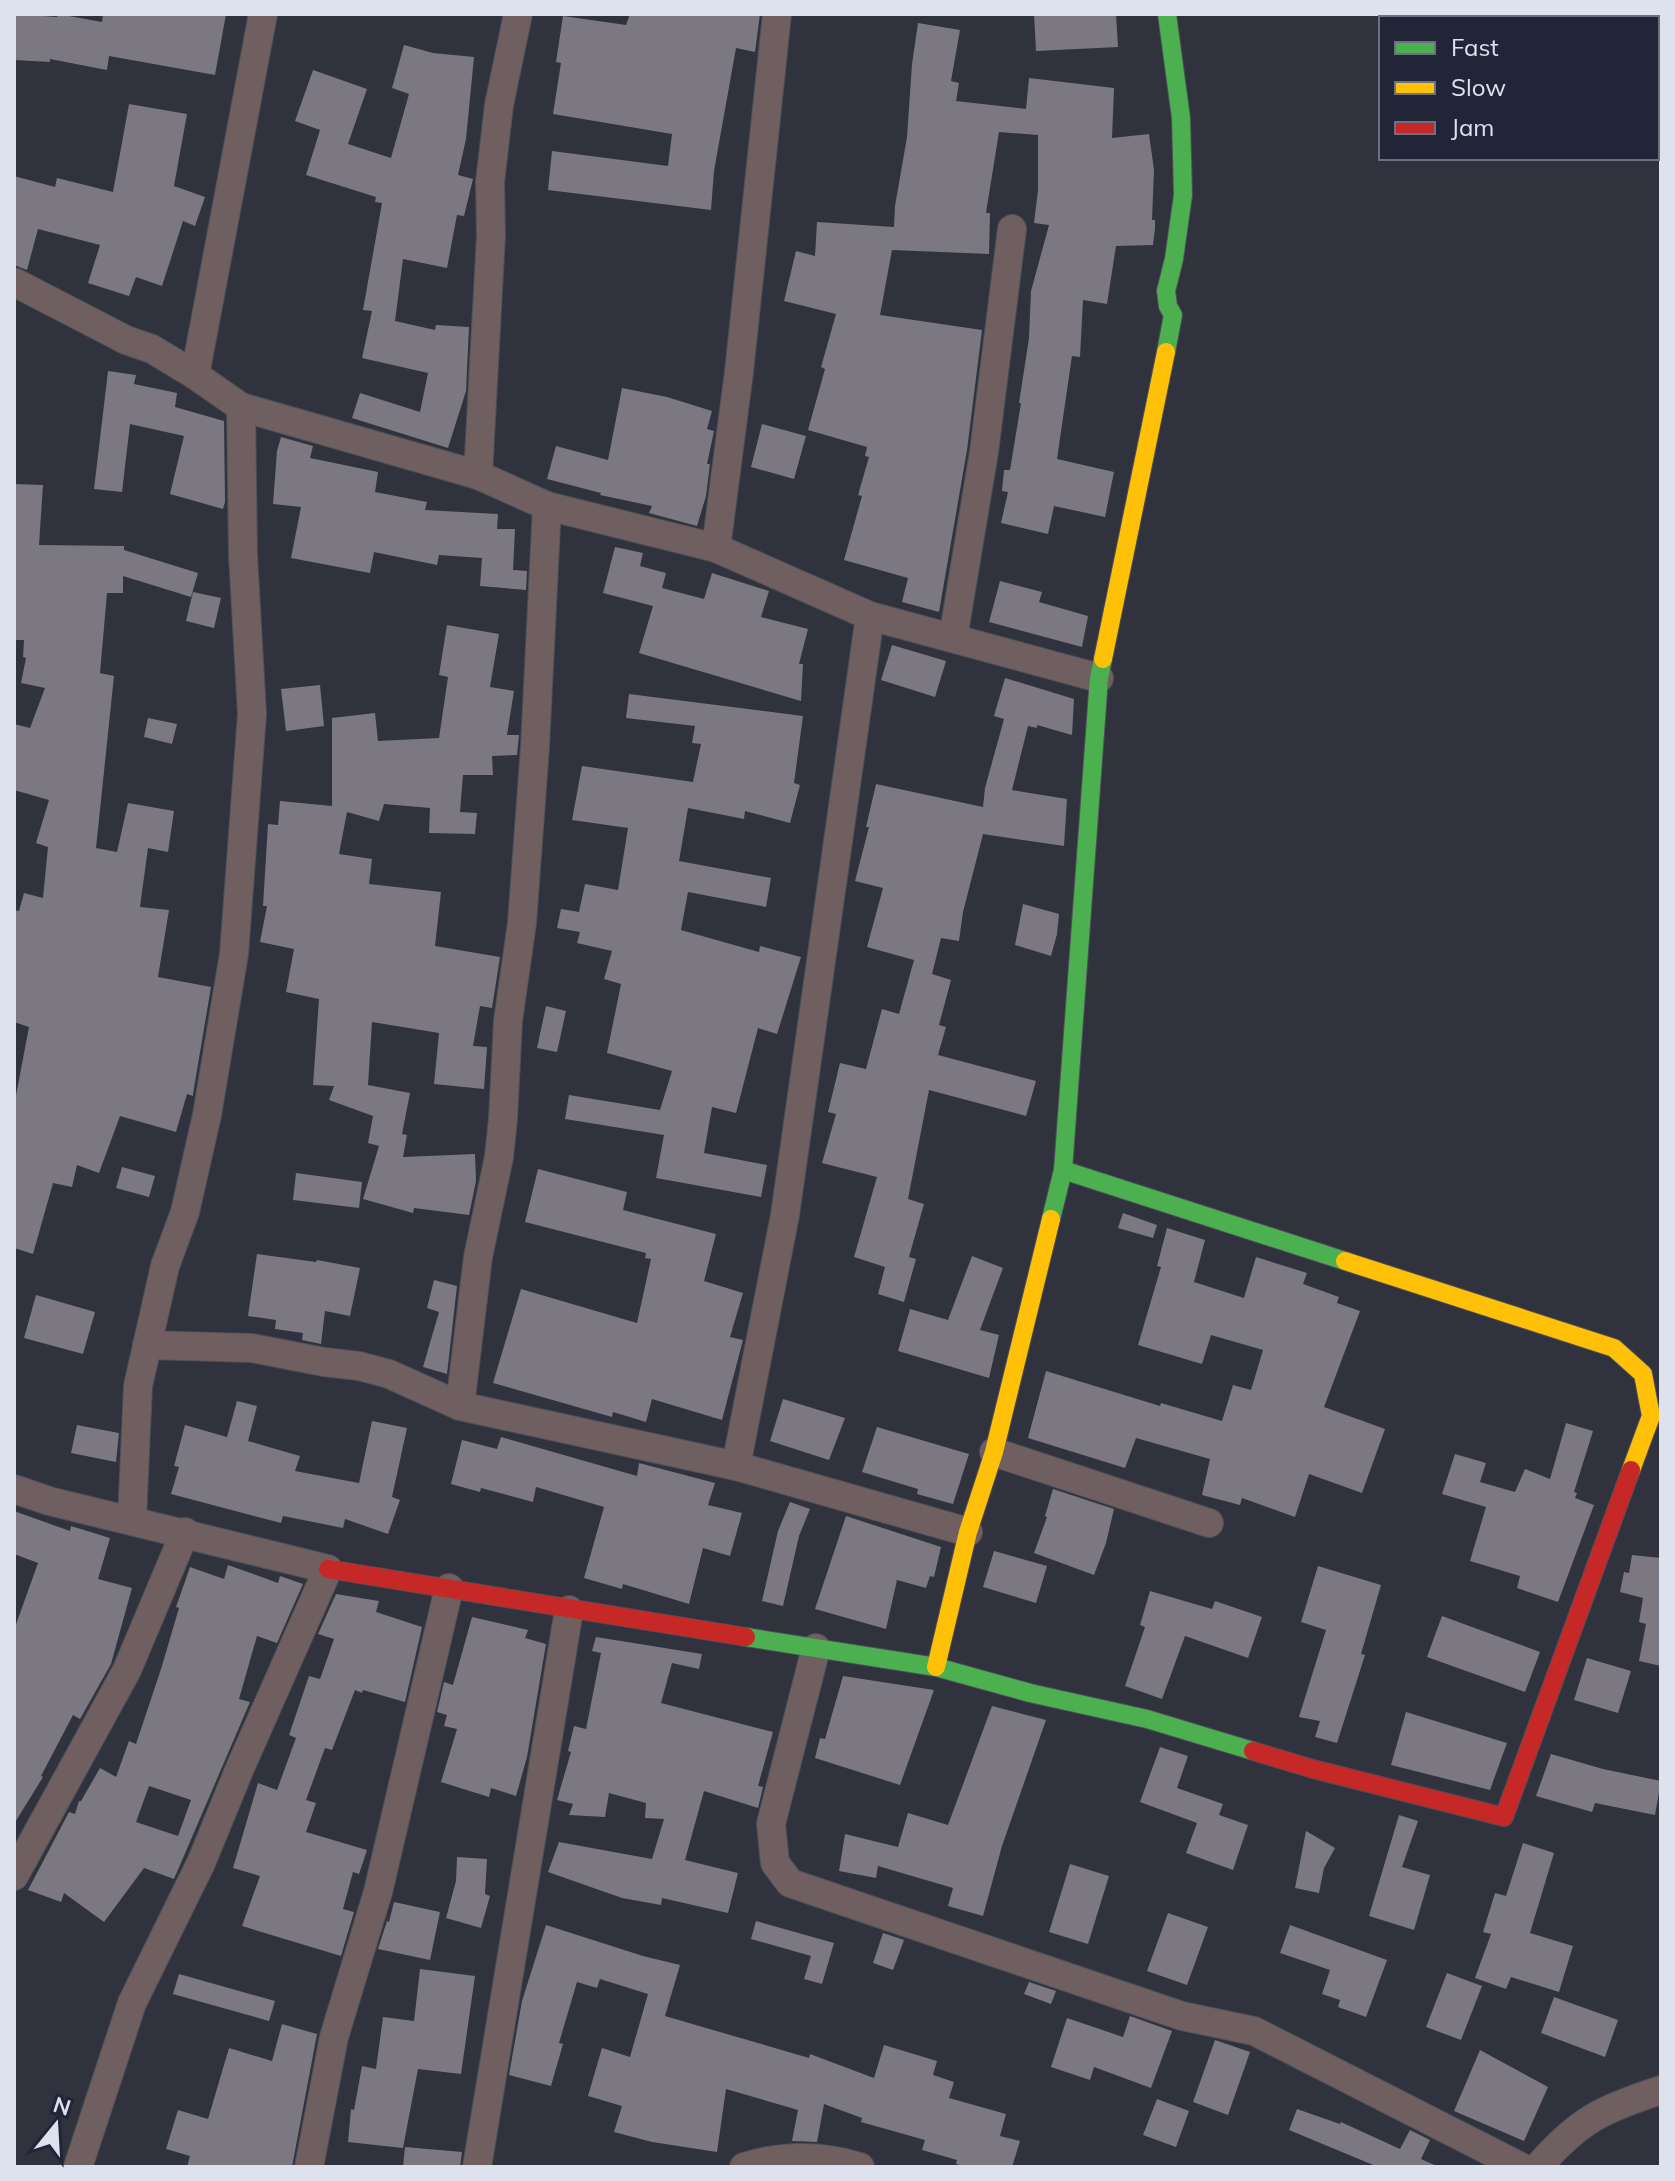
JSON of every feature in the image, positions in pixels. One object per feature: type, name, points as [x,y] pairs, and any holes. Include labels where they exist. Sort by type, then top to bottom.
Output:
[{"type":"street","points":[[195,375],[263,14]]},
{"type":"street","points":[[478,475],[491,235],[490,182],[499,105],[518,14]]},
{"type":"street","points":[[716,548],[777,14]]},
{"type":"street","points":[[936,1667],[968,1532],[994,1452],[1063,1170],[1099,678],[1173,315],[1166,291],[1183,195],[1181,118],[1167,14]]},
{"type":"street","points":[[953,638],[984,452],[1012,229]]},
{"type":"street","points":[[14,282],[126,340],[152,349],[241,407],[478,475],[547,506],[716,548],[870,616],[1099,678]]},
{"type":"street","points":[[132,1519],[138,1386],[165,1266],[185,1212],[207,1115],[234,954],[252,714],[243,555],[241,407]]},
{"type":"street","points":[[460,1406],[478,1257],[499,1157],[508,1021],[522,923],[535,747],[547,506]]},
{"type":"street","points":[[736,1466],[785,1215],[870,616]]},
{"type":"street","points":[[14,1489],[49,1501],[328,1569],[936,1667],[1030,1693],[1147,1719],[1313,1769],[1504,1817],[1651,1416],[1643,1374],[1614,1348],[1063,1170]]},
{"type":"street","points":[[147,1345],[252,1348],[359,1366],[389,1374],[460,1406],[736,1466],[968,1532]]},
{"type":"street","points":[[994,1452],[1209,1523]]},
{"type":"street","points":[[14,1876],[127,1670],[185,1532]]},
{"type":"street","points":[[78,2167],[132,2003],[201,1863],[328,1569]]},
{"type":"street","points":[[309,2167],[334,2037],[378,1892],[449,1588]]},
{"type":"street","points":[[477,2167],[569,1610]]},
{"type":"street","points":[[816,1648],[771,1824],[775,1863],[790,1883],[1182,2016],[1254,2031],[1521,2167]]},
{"type":"street","points":[[1538,2167],[1559,2143],[1594,2115],[1661,2090]]},
{"type":"street","points":[[744,2167],[793,2157],[845,2162],[860,2167]]},
{"type":"building","points":[[14,14],[57,17],[58,14],[102,22],[103,14],[226,14],[215,75],[109,56],[107,70],[50,59],[50,62],[14,60]]},
{"type":"building","points":[[630,14],[760,14],[755,52],[736,48],[714,171],[711,210],[548,190],[552,151],[668,166],[672,134],[553,114],[561,63],[556,62],[563,16],[626,25]]},
{"type":"building","points":[[1034,14],[1116,14],[1118,47],[1036,51]]},
{"type":"building","points":[[918,23],[960,30],[951,81],[959,83],[956,101],[1026,109],[1029,78],[1114,88],[1112,138],[1149,134],[1154,170],[1153,245],[1116,246],[1107,304],[1083,300],[1080,357],[1072,356],[1057,459],[1114,472],[1105,517],[1054,506],[1048,534],[1001,523],[1008,492],[1002,491],[1004,470],[1010,470],[1021,403],[1031,291],[1049,225],[1034,223],[1038,190],[1038,135],[999,132],[986,213],[990,213],[989,254],[892,250],[880,315],[982,330],[967,450],[939,612],[902,602],[908,578],[844,560],[862,496],[858,495],[869,457],[865,456],[867,447],[808,430],[836,314],[784,301],[796,251],[815,256],[817,222],[894,227]]},
{"type":"building","points":[[404,45],[433,53],[474,57],[466,139],[458,175],[473,179],[464,216],[457,215],[447,268],[403,259],[395,321],[435,330],[436,325],[469,327],[466,391],[448,448],[352,418],[360,393],[420,412],[428,373],[362,358],[372,311],[363,310],[382,203],[375,202],[376,197],[306,175],[320,130],[295,121],[313,70],[367,89],[348,144],[391,158],[409,94],[392,88]]},
{"type":"building","points":[[129,104],[187,114],[174,186],[205,197],[195,226],[183,221],[162,286],[136,277],[129,296],[88,283],[100,245],[38,229],[27,270],[14,265],[14,176],[55,187],[57,178],[113,192]]},
{"type":"building","points":[[108,371],[136,375],[134,384],[177,393],[175,407],[224,421],[223,509],[170,494],[184,436],[130,424],[122,492],[94,489]]},
{"type":"building","points":[[622,388],[667,397],[712,411],[707,429],[714,431],[707,464],[710,464],[706,496],[697,526],[649,513],[652,506],[547,479],[556,446],[608,460]]},
{"type":"building","points":[[762,424],[806,436],[794,479],[751,467]]},
{"type":"building","points":[[281,437],[313,446],[310,458],[378,472],[375,492],[427,502],[425,510],[498,514],[497,529],[515,529],[513,570],[527,571],[526,590],[480,586],[482,558],[439,555],[437,565],[374,552],[370,573],[291,558],[301,507],[273,504]]},
{"type":"building","points":[[14,484],[43,485],[39,545],[124,546],[124,550],[198,573],[191,597],[123,576],[123,593],[107,593],[100,673],[114,676],[96,848],[117,852],[128,803],[174,811],[168,852],[148,848],[140,907],[169,910],[158,977],[211,987],[193,1096],[187,1094],[176,1132],[120,1116],[99,1173],[77,1165],[72,1187],[53,1183],[33,1254],[14,1248],[14,1106],[29,1027],[14,1022],[14,910],[19,911],[24,893],[43,898],[48,847],[36,843],[49,800],[14,790],[14,724],[30,728],[45,688],[21,683],[26,658],[23,657],[24,640],[14,640]]},
{"type":"building","points":[[615,547],[643,553],[640,566],[666,573],[662,588],[704,599],[712,573],[769,591],[761,617],[808,629],[799,664],[803,664],[801,701],[639,653],[653,606],[603,593]]},
{"type":"building","points":[[1000,581],[1042,592],[1039,602],[1088,616],[1082,647],[989,622]]},
{"type":"building","points":[[193,592],[221,598],[214,628],[186,621]]},
{"type":"building","points":[[447,625],[499,634],[490,687],[514,691],[507,735],[519,735],[517,755],[492,756],[493,775],[463,775],[460,812],[477,813],[475,834],[429,833],[430,808],[384,804],[379,821],[347,812],[339,854],[372,859],[369,884],[441,892],[435,946],[500,957],[492,1008],[480,1006],[473,1046],[487,1047],[484,1089],[434,1084],[439,1033],[372,1022],[368,1085],[410,1093],[402,1134],[407,1135],[403,1157],[475,1154],[476,1181],[469,1215],[414,1208],[413,1213],[363,1199],[379,1146],[368,1143],[373,1116],[329,1100],[334,1086],[313,1085],[319,999],[286,992],[294,949],[260,942],[267,906],[263,906],[268,824],[278,825],[280,801],[332,806],[332,718],[375,713],[378,741],[439,738],[448,677],[439,675]]},
{"type":"building","points":[[892,645],[946,661],[935,697],[881,680]]},
{"type":"building","points":[[1005,678],[1074,699],[1072,735],[1037,725],[1037,728],[1028,726],[1012,790],[1067,799],[1064,846],[983,834],[963,912],[959,941],[941,938],[932,974],[951,980],[939,1025],[946,1027],[938,1055],[1036,1081],[1026,1116],[929,1090],[908,1199],[924,1204],[909,1257],[916,1259],[904,1302],[878,1294],[885,1267],[854,1257],[877,1177],[822,1163],[836,1114],[828,1112],[840,1063],[866,1069],[882,1009],[899,1014],[914,960],[867,947],[883,888],[855,881],[876,784],[983,807],[985,788],[1004,719],[994,716]]},
{"type":"building","points":[[320,685],[324,726],[286,731],[281,689]]},
{"type":"building","points":[[629,694],[803,716],[794,783],[800,785],[790,823],[745,811],[744,819],[688,808],[679,861],[771,878],[766,907],[688,892],[681,930],[759,952],[760,946],[801,957],[777,1034],[758,1028],[736,1113],[712,1107],[704,1153],[767,1165],[761,1197],[656,1178],[664,1135],[565,1119],[569,1095],[660,1110],[672,1071],[607,1053],[621,984],[604,979],[612,951],[577,943],[580,932],[557,928],[561,909],[579,912],[585,884],[618,890],[628,828],[572,820],[582,766],[693,782],[701,744],[692,743],[695,726],[626,718]]},
{"type":"building","points":[[148,718],[177,724],[172,744],[144,737]]},
{"type":"building","points":[[1023,904],[1059,914],[1051,956],[1015,945]]},
{"type":"building","points":[[546,1006],[566,1011],[557,1052],[537,1048]]},
{"type":"building","points":[[122,1167],[155,1176],[149,1197],[116,1188]]},
{"type":"building","points":[[538,1169],[627,1192],[623,1210],[716,1234],[704,1281],[743,1293],[730,1337],[743,1340],[722,1420],[652,1399],[646,1422],[613,1412],[612,1417],[493,1383],[521,1289],[637,1323],[651,1259],[645,1258],[646,1253],[525,1222]]},
{"type":"building","points":[[296,1173],[362,1182],[359,1208],[293,1200]]},
{"type":"building","points":[[1123,1213],[1157,1225],[1153,1238],[1118,1228]]},
{"type":"building","points":[[1167,1228],[1205,1240],[1194,1282],[1244,1298],[1256,1257],[1307,1273],[1303,1284],[1339,1297],[1337,1303],[1360,1311],[1324,1407],[1385,1429],[1362,1493],[1309,1474],[1295,1517],[1242,1498],[1240,1505],[1202,1495],[1210,1459],[1136,1438],[1125,1468],[1028,1438],[1046,1371],[1160,1406],[1161,1403],[1222,1421],[1233,1385],[1251,1390],[1263,1350],[1211,1335],[1202,1364],[1138,1345],[1161,1267],[1157,1266]]},
{"type":"building","points":[[257,1254],[360,1268],[350,1316],[325,1311],[321,1344],[302,1340],[303,1333],[275,1329],[276,1320],[248,1316]]},
{"type":"building","points":[[972,1256],[1003,1268],[980,1330],[999,1335],[989,1378],[898,1351],[910,1309],[948,1320]]},
{"type":"building","points":[[434,1280],[457,1286],[447,1374],[423,1367],[439,1312],[427,1308]]},
{"type":"building","points":[[36,1295],[95,1312],[83,1354],[24,1338]]},
{"type":"building","points":[[783,1399],[845,1418],[829,1460],[770,1441]]},
{"type":"building","points":[[237,1401],[257,1406],[248,1441],[300,1456],[295,1471],[359,1483],[372,1421],[407,1428],[392,1497],[400,1500],[388,1534],[345,1519],[343,1528],[283,1516],[281,1523],[171,1494],[179,1467],[174,1466],[185,1425],[227,1437]]},
{"type":"building","points":[[1566,1423],[1593,1431],[1574,1492],[1577,1493],[1575,1498],[1594,1505],[1558,1602],[1517,1588],[1520,1576],[1470,1561],[1486,1507],[1442,1494],[1455,1454],[1486,1463],[1480,1482],[1515,1492],[1525,1469],[1550,1479]]},
{"type":"building","points":[[77,1425],[119,1433],[116,1462],[71,1453]]},
{"type":"building","points":[[877,1427],[969,1454],[953,1504],[917,1494],[918,1489],[862,1472]]},
{"type":"building","points":[[501,1437],[637,1476],[639,1463],[715,1483],[708,1505],[742,1513],[730,1556],[703,1548],[689,1604],[623,1584],[622,1589],[584,1578],[604,1507],[536,1487],[533,1502],[481,1488],[480,1492],[451,1484],[462,1440],[497,1449]]},
{"type":"building","points":[[1053,1489],[1114,1509],[1094,1575],[1034,1553]]},
{"type":"building","points":[[790,1502],[810,1509],[799,1536],[783,1606],[762,1601],[778,1531]]},
{"type":"building","points":[[14,1511],[70,1531],[71,1526],[110,1538],[98,1579],[132,1588],[111,1664],[80,1719],[73,1715],[43,1777],[14,1824],[14,1630],[38,1563],[14,1554]]},
{"type":"building","points":[[846,1516],[941,1547],[934,1577],[930,1576],[926,1588],[897,1580],[886,1629],[815,1609]]},
{"type":"building","points":[[994,1551],[1047,1566],[1036,1603],[983,1587]]},
{"type":"building","points":[[1632,1555],[1661,1558],[1661,1666],[1639,1661],[1646,1624],[1639,1622],[1643,1598],[1620,1592],[1624,1572],[1629,1573]]},
{"type":"building","points":[[228,1565],[278,1583],[280,1576],[303,1584],[277,1643],[257,1636],[239,1699],[250,1702],[174,1879],[144,1868],[104,1922],[64,1893],[61,1902],[28,1890],[69,1812],[75,1814],[79,1801],[100,1768],[116,1777],[129,1741],[136,1744],[190,1567],[224,1579]],"holes":[[[149,1786],[191,1800],[178,1836],[136,1822]]]},
{"type":"building","points":[[1318,1566],[1381,1585],[1361,1654],[1365,1655],[1337,1743],[1315,1737],[1320,1721],[1299,1717],[1326,1630],[1301,1622]]},
{"type":"building","points":[[1150,1591],[1212,1609],[1215,1601],[1262,1617],[1248,1658],[1185,1636],[1162,1699],[1125,1686],[1145,1627],[1140,1625]]},
{"type":"building","points":[[336,1594],[379,1601],[376,1612],[422,1627],[405,1702],[355,1690],[332,1750],[325,1748],[306,1800],[316,1803],[306,1832],[367,1850],[359,1874],[353,1872],[343,1909],[354,1912],[341,1956],[242,1926],[260,1876],[233,1868],[258,1783],[277,1790],[296,1738],[289,1735],[309,1676],[320,1679],[334,1639],[318,1634]]},
{"type":"building","points":[[1442,1616],[1540,1652],[1525,1692],[1427,1657]]},
{"type":"building","points":[[472,1617],[528,1630],[525,1638],[546,1644],[527,1757],[516,1796],[491,1788],[489,1797],[441,1782],[457,1729],[444,1726],[447,1715],[437,1712],[444,1682],[453,1685]]},
{"type":"building","points":[[596,1637],[702,1654],[699,1669],[672,1663],[661,1703],[773,1732],[758,1786],[763,1787],[758,1808],[704,1791],[685,1860],[738,1873],[728,1913],[662,1898],[661,1905],[622,1898],[548,1872],[559,1842],[652,1859],[664,1819],[645,1818],[646,1803],[609,1793],[605,1817],[569,1815],[573,1804],[557,1800],[571,1752],[568,1751],[574,1726],[586,1729],[601,1653],[592,1651]]},
{"type":"building","points":[[1587,1658],[1631,1671],[1618,1713],[1574,1700]]},
{"type":"building","points":[[843,1676],[934,1690],[900,1785],[815,1758],[820,1738],[825,1739]]},
{"type":"building","points":[[992,1706],[1046,1720],[1002,1846],[983,1916],[948,1906],[953,1888],[878,1866],[876,1878],[839,1871],[845,1834],[898,1847],[908,1813],[948,1825]]},
{"type":"building","points":[[1406,1712],[1507,1743],[1490,1790],[1391,1765]]},
{"type":"building","points":[[1160,1747],[1188,1756],[1177,1788],[1223,1804],[1219,1815],[1248,1825],[1233,1870],[1186,1853],[1197,1823],[1140,1802]]},
{"type":"building","points":[[1551,1754],[1661,1781],[1655,1815],[1595,1803],[1592,1812],[1536,1796]]},
{"type":"building","points":[[1399,1815],[1418,1821],[1402,1867],[1430,1875],[1414,1930],[1369,1916]]},
{"type":"building","points":[[1306,1831],[1335,1848],[1324,1868],[1319,1893],[1295,1888]]},
{"type":"building","points":[[1523,1843],[1554,1853],[1530,1933],[1573,1946],[1559,1992],[1511,1977],[1506,1989],[1475,1978],[1491,1934],[1483,1932],[1495,1893],[1506,1896]]},
{"type":"building","points":[[457,1857],[487,1859],[485,1894],[490,1896],[481,1928],[446,1918],[456,1881]]},
{"type":"building","points":[[1070,1864],[1109,1876],[1088,1944],[1049,1932]]},
{"type":"building","points":[[394,1902],[440,1912],[430,1960],[378,1949]]},
{"type":"building","points":[[1168,1913],[1208,1927],[1187,1985],[1147,1971]]},
{"type":"building","points":[[756,1921],[834,1943],[822,1984],[804,1979],[811,1956],[751,1939]]},
{"type":"building","points":[[546,1925],[680,1965],[665,2016],[809,2058],[810,2054],[874,2078],[884,2045],[937,2061],[933,2075],[954,2082],[949,2098],[1006,2114],[1000,2136],[1020,2141],[1012,2167],[956,2164],[957,2160],[922,2150],[925,2140],[861,2122],[862,2118],[824,2104],[817,2142],[792,2141],[798,2110],[726,2089],[717,2152],[652,2142],[614,2132],[622,2106],[588,2096],[602,2048],[630,2057],[648,1994],[600,1979],[597,1988],[577,1982],[559,2043],[563,2044],[551,2086],[509,2075],[522,2001]]},
{"type":"building","points":[[1290,1925],[1387,1960],[1366,2017],[1338,2007],[1340,2000],[1322,1994],[1330,1970],[1280,1953]]},
{"type":"building","points":[[883,1933],[904,1940],[893,1970],[873,1963]]},
{"type":"building","points":[[420,1969],[475,1976],[461,2074],[418,2069],[403,2148],[348,2142],[351,2109],[354,2110],[362,2066],[376,2069],[383,2017],[414,2021]]},
{"type":"building","points":[[1447,1973],[1482,1986],[1461,2040],[1426,2027]]},
{"type":"building","points":[[179,1974],[275,2001],[269,2021],[173,1994]]},
{"type":"building","points":[[1029,1982],[1056,1991],[1051,2004],[1024,1994]]},
{"type":"building","points":[[1554,1997],[1618,2020],[1605,2057],[1541,2033]]},
{"type":"building","points":[[1130,2016],[1172,2031],[1151,2088],[1094,2067],[1090,2080],[1051,2067],[1067,2018],[1123,2037]]},
{"type":"building","points":[[282,2024],[317,2034],[292,2167],[187,2167],[190,2156],[166,2149],[178,2110],[208,2119],[229,2048],[272,2061]]},
{"type":"building","points":[[1215,2040],[1250,2052],[1228,2115],[1193,2102]]},
{"type":"building","points":[[1480,2050],[1548,2087],[1524,2141],[1454,2111]]},
{"type":"building","points":[[1157,2099],[1189,2111],[1176,2147],[1143,2135]]},
{"type":"building","points":[[1297,2109],[1341,2122],[1400,2149],[1410,2130],[1430,2140],[1421,2159],[1439,2167],[1378,2167],[1289,2130]]},
{"type":"building","points":[[405,2147],[462,2152],[460,2167],[403,2167]]},
{"type":"traffic: fast","points":[[1166,352],[1173,315],[1166,291],[1183,195],[1181,118],[1167,14]]},
{"type":"traffic: fast","points":[[1051,1219],[1063,1170],[1099,678],[1103,659]]},
{"type":"traffic: fast","points":[[1063,1170],[1345,1261]]},
{"type":"traffic: fast","points":[[746,1637],[936,1667],[1030,1693],[1147,1719],[1253,1751]]},
{"type":"traffic: slow","points":[[1103,659],[1166,352]]},
{"type":"traffic: slow","points":[[936,1667],[968,1532],[994,1452],[1051,1219]]},
{"type":"traffic: slow","points":[[1345,1261],[1614,1348],[1643,1374],[1651,1416],[1631,1470]]},
{"type":"traffic: jam","points":[[1253,1751],[1504,1817],[1631,1470]]},
{"type":"traffic: jam","points":[[328,1569],[746,1637]]}]
